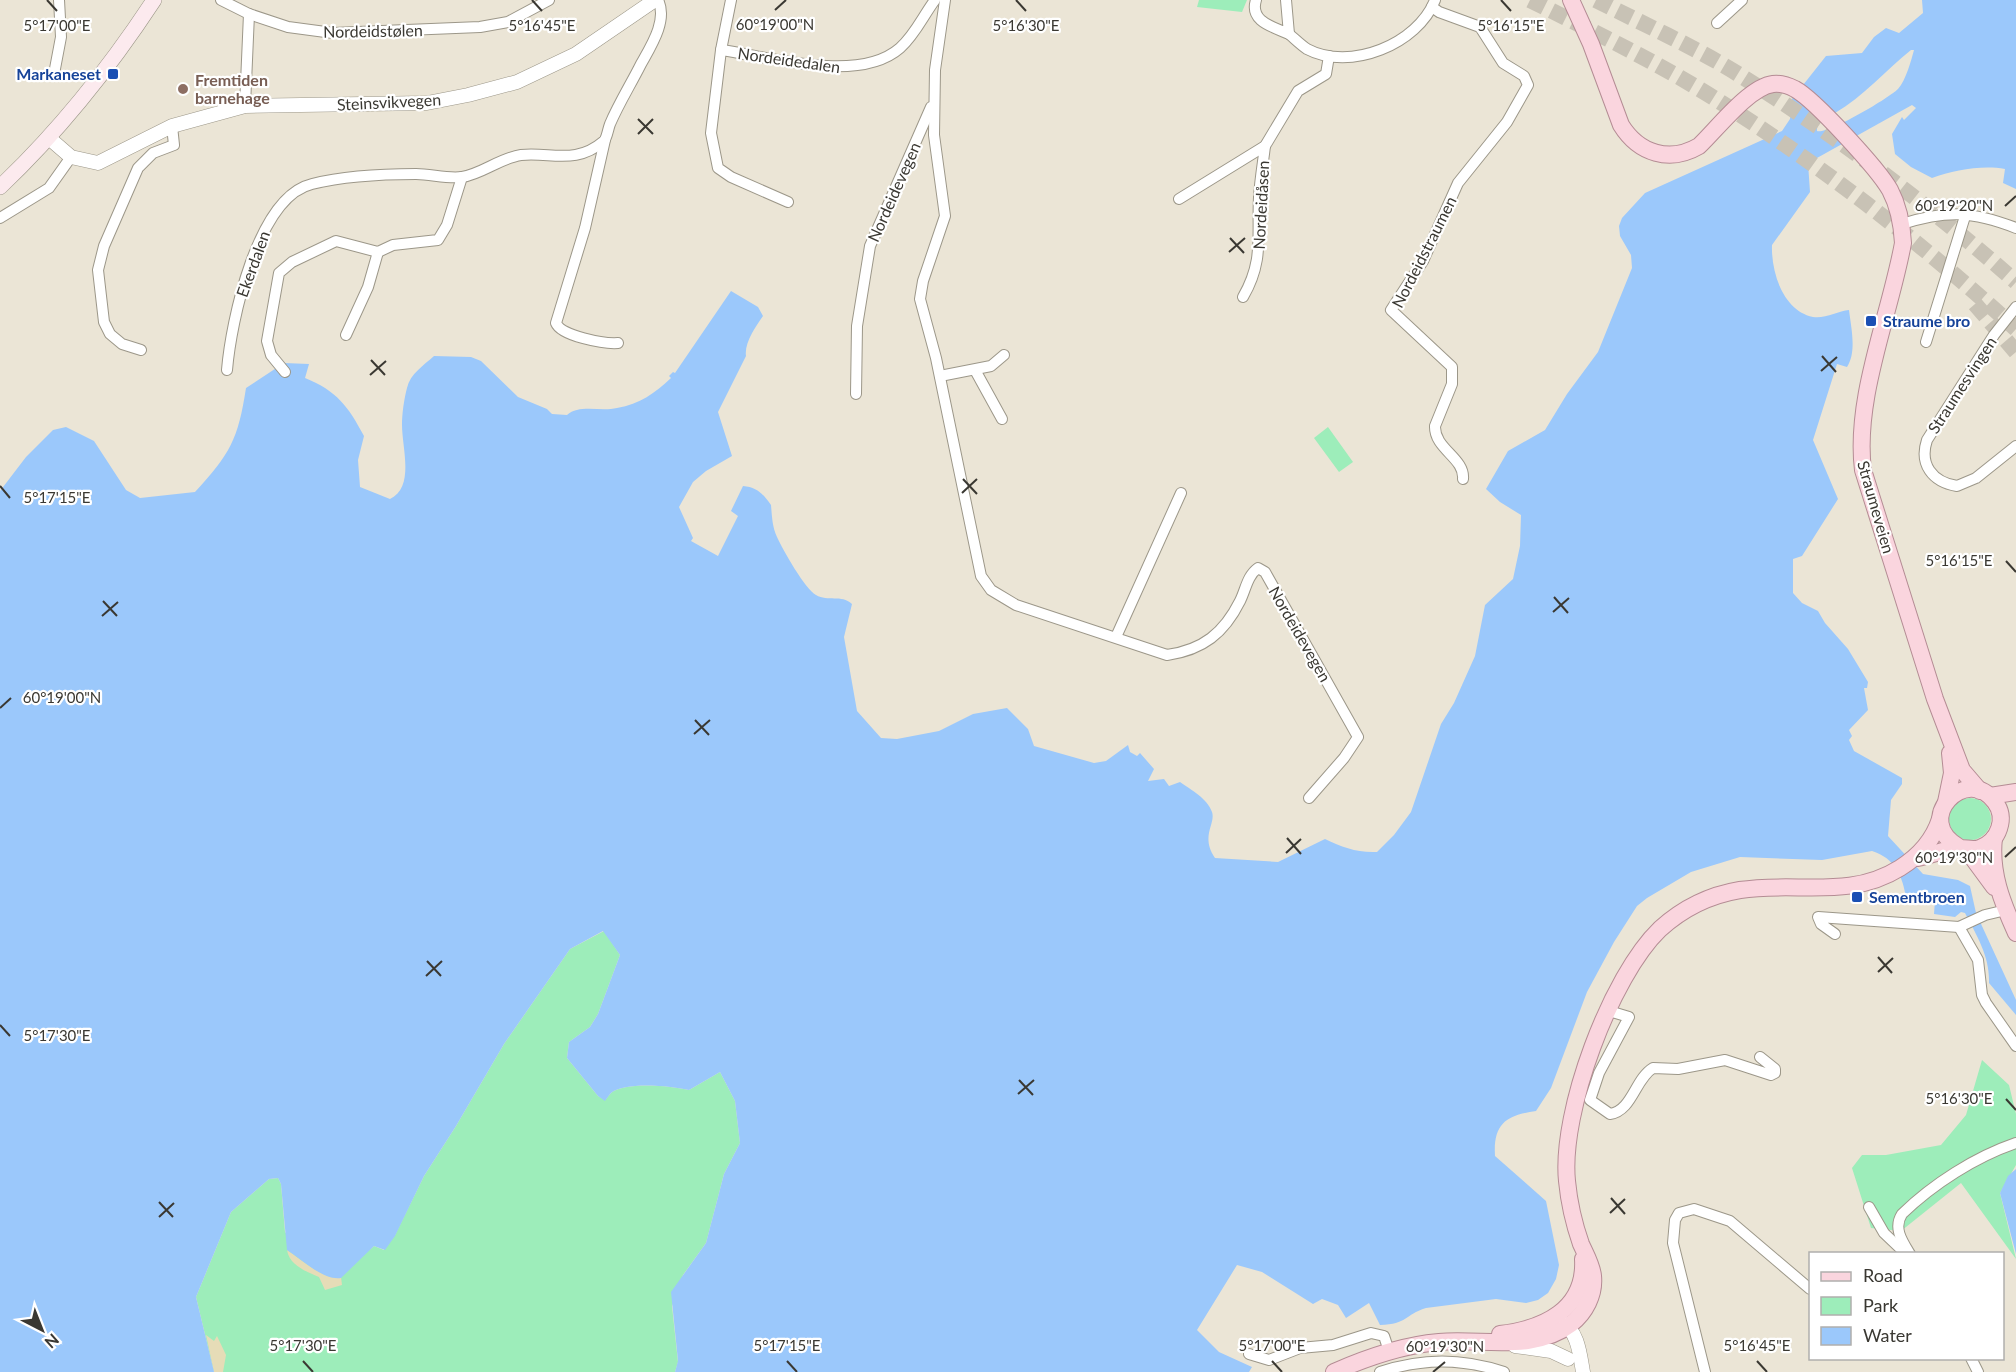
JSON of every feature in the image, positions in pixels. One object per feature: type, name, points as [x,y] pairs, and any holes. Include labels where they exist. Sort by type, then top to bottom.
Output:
[{"type":"main road","points":[[0,187],[49,138],[120,48],[154,0]]},
{"type":"main road","name":"Straumeveien","points":[[1570,0],[1591,44],[1621,125],[1635,143],[1652,153],[1676,155],[1689,151],[1710,135],[1747,98],[1772,84],[1796,90],[1859,151],[1890,191],[1902,224],[1903,243],[1864,407],[1860,448],[1871,499],[1962,770],[1985,793]]},
{"type":"main road","name":"Straumeveien","points":[[1946,802],[1952,773],[1947,728]]},
{"type":"main road","points":[[1917,858],[1932,837],[1946,802],[1961,790],[1985,793],[2016,792]]},
{"type":"main road","points":[[1985,793],[1998,807],[1994,858],[1999,894]]},
{"type":"main road","points":[[1940,819],[1948,839],[1962,848],[1999,894],[2016,933]]},
{"type":"main road","points":[[1454,1341],[1526,1341],[1560,1326],[1579,1289],[1583,1263],[1567,1179],[1568,1125],[1575,1096],[1627,972],[1642,949],[1663,927],[1692,906],[1724,894],[1746,889],[1847,888],[1879,880],[1917,858],[1962,848],[1982,847],[1997,832],[2016,820]]},
{"type":"main road","points":[[1334,1372],[1389,1351],[1530,1328],[1560,1326]]},
{"type":"street","points":[[54,74],[61,38],[59,0]]},
{"type":"street","name":"Nordeidstølen","points":[[221,0],[249,14],[288,27],[313,32],[393,33],[496,25],[525,15],[549,0]]},
{"type":"street","points":[[618,343],[596,342],[562,330],[556,323],[585,228],[605,140],[618,106],[657,31],[661,11],[657,0]]},
{"type":"street","name":"Steinsvikvegen","points":[[71,157],[98,163],[172,126],[245,106],[427,103],[517,82],[576,54],[657,0]]},
{"type":"street","name":"Nordeidedalen","points":[[731,0],[721,50],[711,133],[718,168],[731,177],[788,202]]},
{"type":"street","name":"Nordeidedalen","points":[[721,50],[834,67],[871,64],[902,47],[935,0]]},
{"type":"street","name":"Nordeidevegen","points":[[945,0],[938,45],[934,101],[935,157],[945,216],[923,281],[920,299],[940,376],[981,576],[991,590],[1016,605],[1167,655],[1186,652],[1204,644],[1221,631],[1239,601],[1251,573],[1258,568],[1265,572],[1358,737],[1344,758],[1309,798]]},
{"type":"street","points":[[1256,0],[1254,10],[1259,20],[1289,34],[1308,49],[1329,56],[1370,54],[1389,46],[1419,23],[1434,3]]},
{"type":"street","points":[[1286,0],[1289,34]]},
{"type":"street","points":[[1718,23],[1742,0]]},
{"type":"street","name":"Nordeidstraumen","points":[[1434,3],[1439,12],[1480,27],[1503,63],[1528,80],[1528,85],[1507,122],[1458,183],[1423,261],[1391,310],[1452,367],[1452,384],[1434,433],[1444,449],[1461,467],[1463,479]]},
{"type":"street","points":[[245,106],[249,14]]},
{"type":"street","name":"Nordeidåsen","points":[[1243,297],[1254,278],[1258,261],[1259,196],[1265,146],[1298,91],[1326,74],[1329,56]]},
{"type":"street","name":"Nordeidevegen","points":[[856,394],[857,326],[870,246],[934,101]]},
{"type":"street","points":[[141,350],[122,344],[110,334],[104,322],[98,270],[104,246],[138,168],[153,153],[171,149],[174,145],[172,126]]},
{"type":"street","points":[[0,218],[49,188],[71,157],[49,138]]},
{"type":"street","name":"Ekerdalen","points":[[227,370],[232,326],[255,250],[275,213],[297,190],[311,184],[372,177],[416,174],[462,177],[520,155],[573,156],[605,140]]},
{"type":"street","name":"Nordeidåsen","points":[[1179,199],[1265,146]]},
{"type":"street","points":[[346,335],[368,287],[378,252],[393,245],[438,240],[447,225],[462,177]]},
{"type":"street","points":[[1902,224],[1934,214],[1966,213],[1984,216],[2016,228]]},
{"type":"street","points":[[1926,342],[1966,213]]},
{"type":"street","name":"Ekerdalen","points":[[285,372],[271,355],[267,341],[279,273],[292,262],[336,241],[378,252]]},
{"type":"street","name":"Straumesvingen","points":[[2016,307],[1989,343],[1927,440],[1923,451],[1930,471],[1938,480],[1957,486],[1976,478],[2016,446]]},
{"type":"street","points":[[940,376],[995,364],[1004,355]]},
{"type":"street","points":[[975,369],[1002,419]]},
{"type":"street","points":[[1116,637],[1181,493]]},
{"type":"street","points":[[1835,934],[1821,924],[1818,918],[1969,922],[2006,910]]},
{"type":"street","points":[[1969,922],[1986,1003],[2016,1046]]},
{"type":"street","points":[[1609,1011],[1629,1017],[1603,1064],[1590,1100],[1606,1113],[1615,1114],[1628,1101],[1642,1077],[1659,1067],[1678,1069],[1725,1060],[1771,1075],[1775,1073],[1775,1069],[1760,1057]]},
{"type":"street","points":[[1909,1252],[1898,1232],[1898,1222],[1902,1214],[1955,1174],[1985,1156],[2016,1143]]},
{"type":"street","points":[[1869,1207],[1884,1233],[1903,1252]]},
{"type":"street","points":[[1706,1372],[1673,1243],[1675,1220],[1679,1213],[1694,1209],[1730,1221],[1809,1288]]},
{"type":"street","points":[[1560,1326],[1568,1359]]},
{"type":"street","points":[[1560,1326],[1574,1335],[1581,1372]]},
{"type":"street","points":[[1249,1354],[1269,1360],[1300,1348],[1333,1345],[1373,1333],[1384,1336],[1389,1351]]},
{"type":"street","points":[[1504,1342],[1521,1348],[1551,1351],[1568,1359],[1581,1372]]},
{"type":"street","points":[[1380,1372],[1404,1364],[1449,1360],[1470,1362],[1504,1372]]},
{"type":"green space","points":[[1199,0],[1247,0],[1242,12],[1197,7]]},
{"type":"green space","points":[[1328,427],[1353,462],[1339,472],[1314,438]]},
{"type":"green space","points":[[1970,798],[1978,799],[1985,804],[1990,811],[1990,827],[1985,834],[1978,839],[1970,840],[1962,839],[1955,834],[1950,827],[1949,819],[1950,811],[1955,804],[1962,799]]},
{"type":"green space","points":[[604,931],[620,955],[598,1014],[590,1027],[569,1042],[567,1058],[598,1096],[605,1100],[611,1093],[627,1087],[661,1086],[689,1090],[720,1072],[735,1101],[740,1143],[724,1174],[706,1243],[683,1275],[672,1306],[678,1362],[675,1372],[214,1372],[196,1297],[231,1212],[269,1179],[278,1178],[281,1184],[285,1232],[318,1271],[336,1279],[374,1246],[384,1250],[395,1235],[424,1176],[504,1044],[570,949]]},
{"type":"green space","points":[[1982,1060],[2009,1085],[2016,1114],[2016,1165],[2000,1193],[2016,1259],[1961,1183],[1901,1231],[1871,1228],[1852,1168],[1862,1155],[1886,1155],[1941,1145],[1966,1115]]},
{"type":"sand","points":[[287,1250],[321,1273],[341,1277],[342,1285],[325,1290],[319,1277],[295,1264]]},
{"type":"sand","points":[[206,1335],[214,1341],[217,1336],[226,1355],[223,1372],[214,1372]]},
{"type":"water","points":[[1922,0],[2016,0],[2016,189],[2003,183],[2005,169],[1968,169],[1932,178],[1911,167],[1895,154],[1892,134],[1902,117],[1904,120],[1916,108],[1912,105],[1808,163],[1810,192],[1772,245],[1774,267],[1787,299],[1803,313],[1818,317],[1849,310],[1853,347],[1847,367],[1837,364],[1813,440],[1838,499],[1802,556],[1793,559],[1793,593],[1802,603],[1818,611],[1825,623],[1848,649],[1868,682],[1867,688],[1864,688],[1868,710],[1849,730],[1852,736],[1849,740],[1854,751],[1902,778],[1902,784],[1891,800],[1888,836],[1923,874],[1958,880],[1970,886],[1976,913],[2016,1000],[2016,1015],[1989,983],[1985,955],[1965,913],[1961,912],[1955,917],[1934,914],[1935,900],[1906,898],[1897,869],[1887,858],[1872,851],[1822,860],[1740,857],[1691,872],[1637,906],[1587,992],[1551,1088],[1536,1111],[1510,1118],[1499,1128],[1496,1136],[1495,1156],[1546,1201],[1559,1265],[1556,1279],[1548,1293],[1538,1300],[1526,1303],[1496,1299],[1426,1308],[1396,1323],[1380,1325],[1369,1303],[1346,1318],[1338,1305],[1322,1299],[1313,1304],[1262,1272],[1237,1265],[1197,1330],[1219,1352],[1252,1367],[1249,1372],[675,1372],[678,1361],[671,1292],[706,1243],[724,1174],[740,1143],[735,1101],[720,1072],[689,1090],[661,1086],[627,1087],[611,1093],[605,1101],[598,1096],[567,1058],[569,1042],[590,1027],[598,1014],[620,955],[603,931],[570,949],[504,1044],[424,1176],[395,1236],[385,1250],[374,1246],[341,1278],[327,1276],[313,1268],[287,1250],[281,1184],[278,1178],[269,1179],[231,1212],[196,1297],[214,1372],[0,1372],[0,491],[26,457],[53,430],[66,427],[94,441],[126,490],[140,498],[195,492],[217,467],[231,445],[240,421],[246,388],[284,363],[309,364],[305,378],[334,394],[353,416],[364,436],[358,460],[360,487],[390,499],[398,493],[405,476],[402,421],[407,388],[414,374],[434,356],[471,357],[481,361],[518,397],[547,409],[552,414],[567,415],[584,409],[617,408],[647,397],[671,378],[669,376],[675,373],[731,291],[758,307],[763,316],[751,335],[746,356],[718,412],[732,456],[706,471],[693,482],[679,507],[693,538],[691,541],[718,556],[738,516],[731,511],[743,486],[756,490],[765,498],[771,505],[777,537],[806,585],[816,595],[843,599],[852,604],[844,637],[857,711],[881,738],[897,739],[939,731],[973,714],[1007,708],[1028,729],[1034,746],[1094,763],[1106,761],[1128,745],[1130,752],[1137,756],[1140,753],[1154,769],[1148,781],[1164,779],[1169,786],[1180,782],[1194,791],[1203,798],[1212,812],[1209,843],[1215,858],[1278,862],[1325,839],[1350,849],[1377,852],[1394,835],[1411,812],[1441,724],[1454,703],[1475,656],[1485,605],[1513,579],[1520,546],[1521,515],[1500,502],[1486,489],[1508,451],[1545,430],[1567,394],[1598,352],[1632,268],[1631,255],[1620,236],[1619,226],[1622,218],[1645,193],[1782,131],[1790,119],[1792,99],[1826,56],[1862,53],[1874,37],[1886,28],[1899,33],[1923,13]],"holes":[[[1911,50],[1914,50],[1906,76],[1898,89],[1845,122],[1823,131],[1817,131],[1823,119],[1855,99]]]},
{"type":"water","points":[[2016,1169],[2016,1254],[2000,1193],[2008,1176]]},
{"type":"tunnel","points":[[1530,0],[1669,71],[1793,150],[1908,236],[2016,329]]},
{"type":"tunnel","points":[[1596,0],[1686,45],[1775,97],[1916,199],[2016,282]]},
{"type":"tunnel","points":[[1975,304],[2016,352]]},
{"type":"place","name":"Markaneset","points":[[113,74]]},
{"type":"place","name":"Fremtiden barnehage","points":[[183,89]]},
{"type":"place","name":"Straume bro","points":[[1871,321]]},
{"type":"place","name":"Sementbroen","points":[[1857,897]]}]
